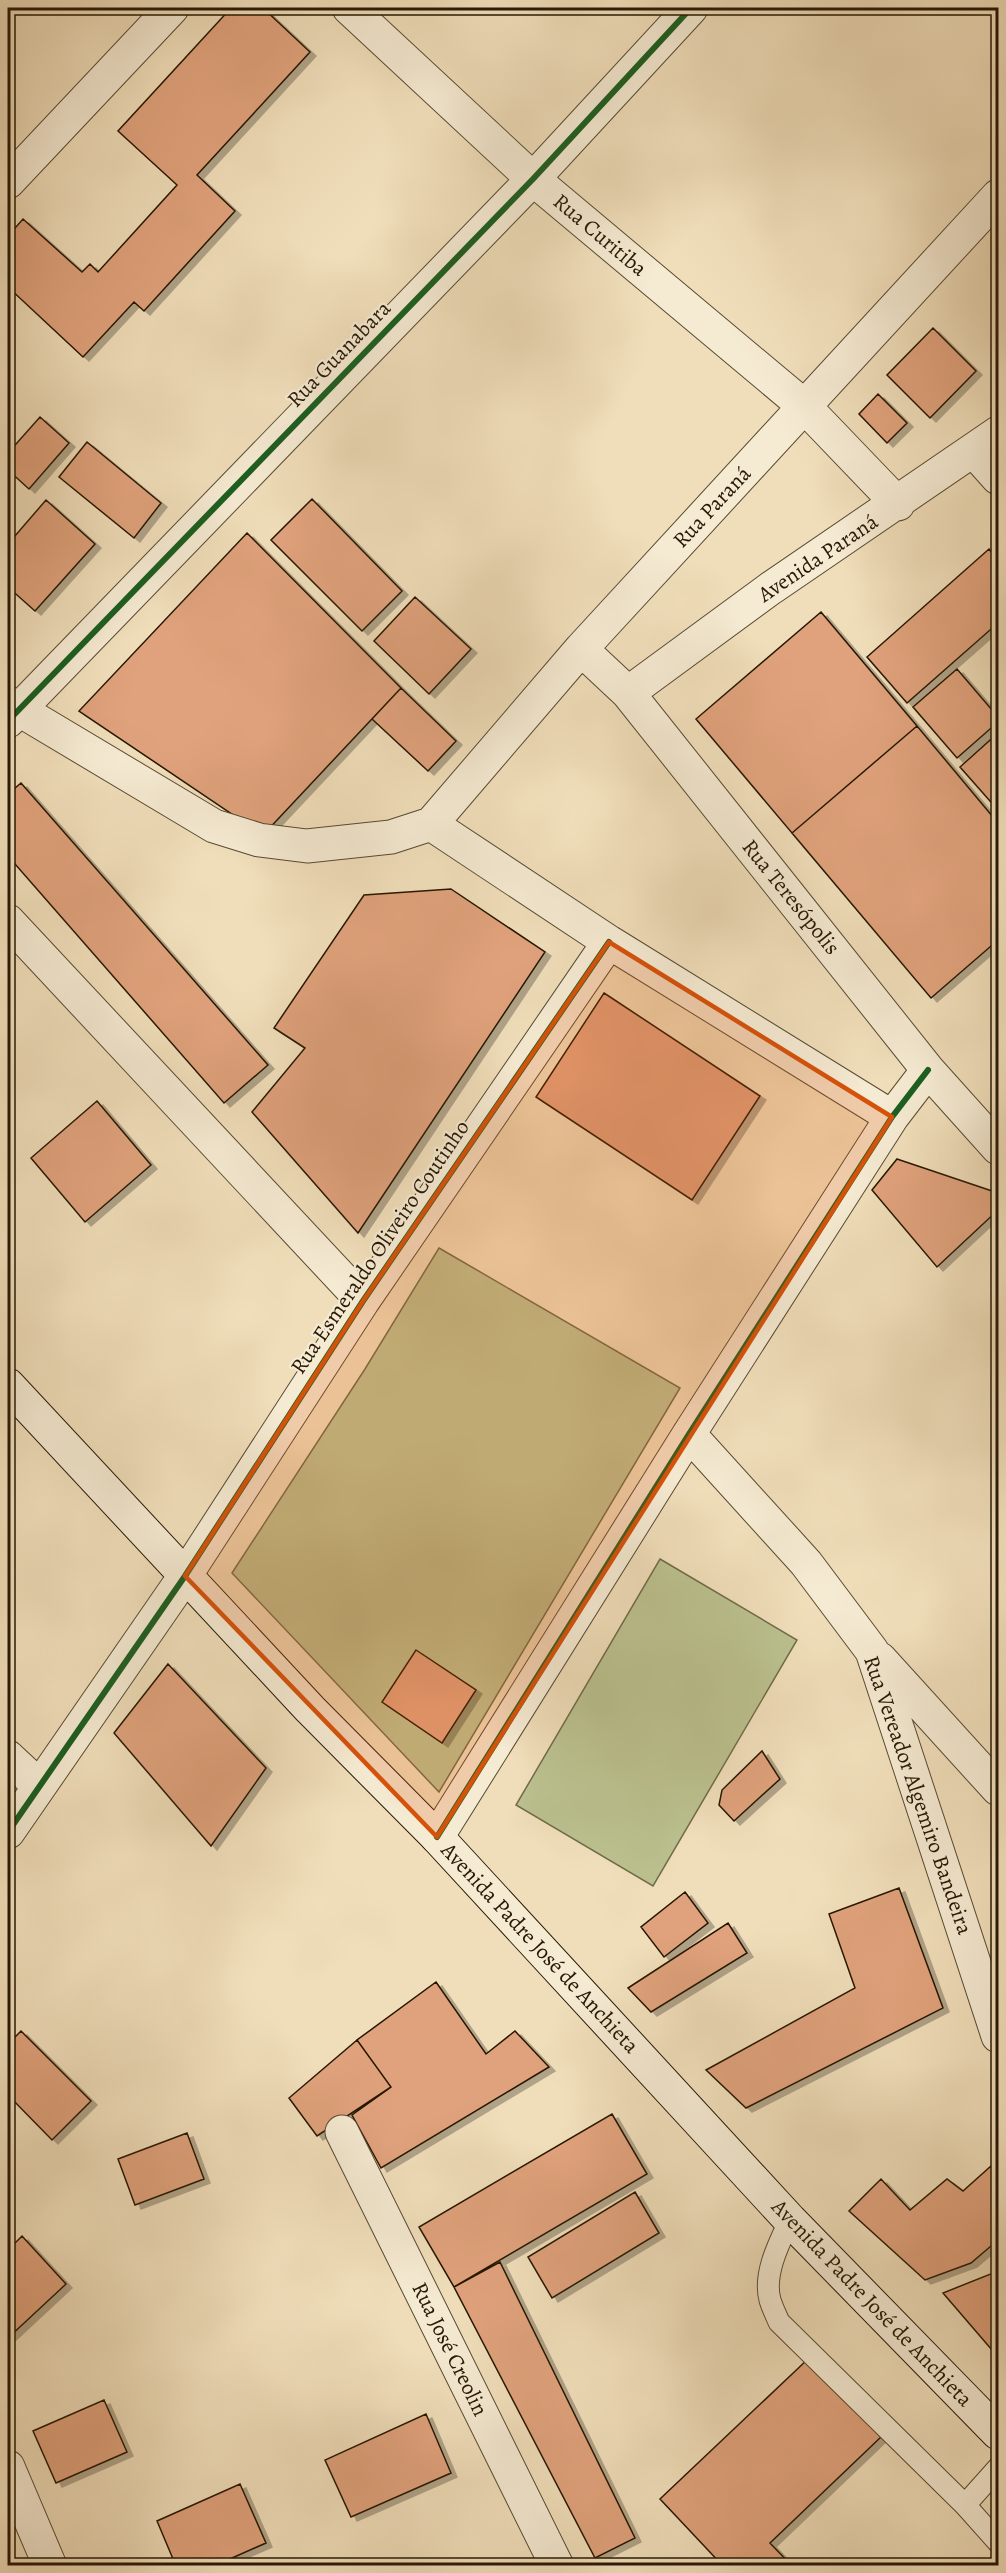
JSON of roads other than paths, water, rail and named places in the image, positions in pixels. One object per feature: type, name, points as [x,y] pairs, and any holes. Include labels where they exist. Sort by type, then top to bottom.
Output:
[{"type":"street","points":[[8,182],[172,8]]},
{"type":"street","name":"Rua Curitiba","points":[[349,8],[533,179],[804,405]]},
{"type":"street","name":"Rua Guanabara","points":[[11,711],[533,179],[691,8]]},
{"type":"street","name":"Rua Paraná","points":[[431,824],[581,649],[999,196]]},
{"type":"street","name":"Avenida Paraná","points":[[628,693],[771,588],[898,504],[804,405]]},
{"type":"street","points":[[898,504],[940,471],[986,441],[999,478]]},
{"type":"street","name":"Rua Teresópolis","points":[[581,649],[628,693],[928,1070],[999,1148]]},
{"type":"street","points":[[11,711],[214,826],[260,840],[307,846],[391,837],[431,824],[609,942],[892,1117]]},
{"type":"street","name":"Rua Esmeraldo Oliveiro Coutinho","points":[[8,921],[363,1301]]},
{"type":"street","name":"Rua Esmeraldo Oliveiro Coutinho","points":[[8,1832],[38,1785],[185,1576],[363,1301],[609,942]]},
{"type":"street","points":[[437,1837],[689,1434],[892,1117],[928,1070]]},
{"type":"street","name":"Avenida Padre José de Anchieta","points":[[8,1385],[310,1709],[437,1837],[790,2220],[999,2433]]},
{"type":"street","name":"Rua Vereador Algemiro Bandeira","points":[[689,1434],[806,1563],[872,1651],[999,2036]]},
{"type":"street","points":[[872,1651],[999,1789]]},
{"type":"street","points":[[8,1757],[38,1785]]},
{"type":"street","name":"Rua José Creolin","points":[[342,2132],[557,2565]]},
{"type":"street","points":[[8,2467],[50,2565]]},
{"type":"lane","points":[[790,2220],[778,2245],[771,2269],[769,2298],[779,2322],[965,2505],[999,2542]]},
{"type":"lane","points":[[965,2505],[999,2468]]}]
